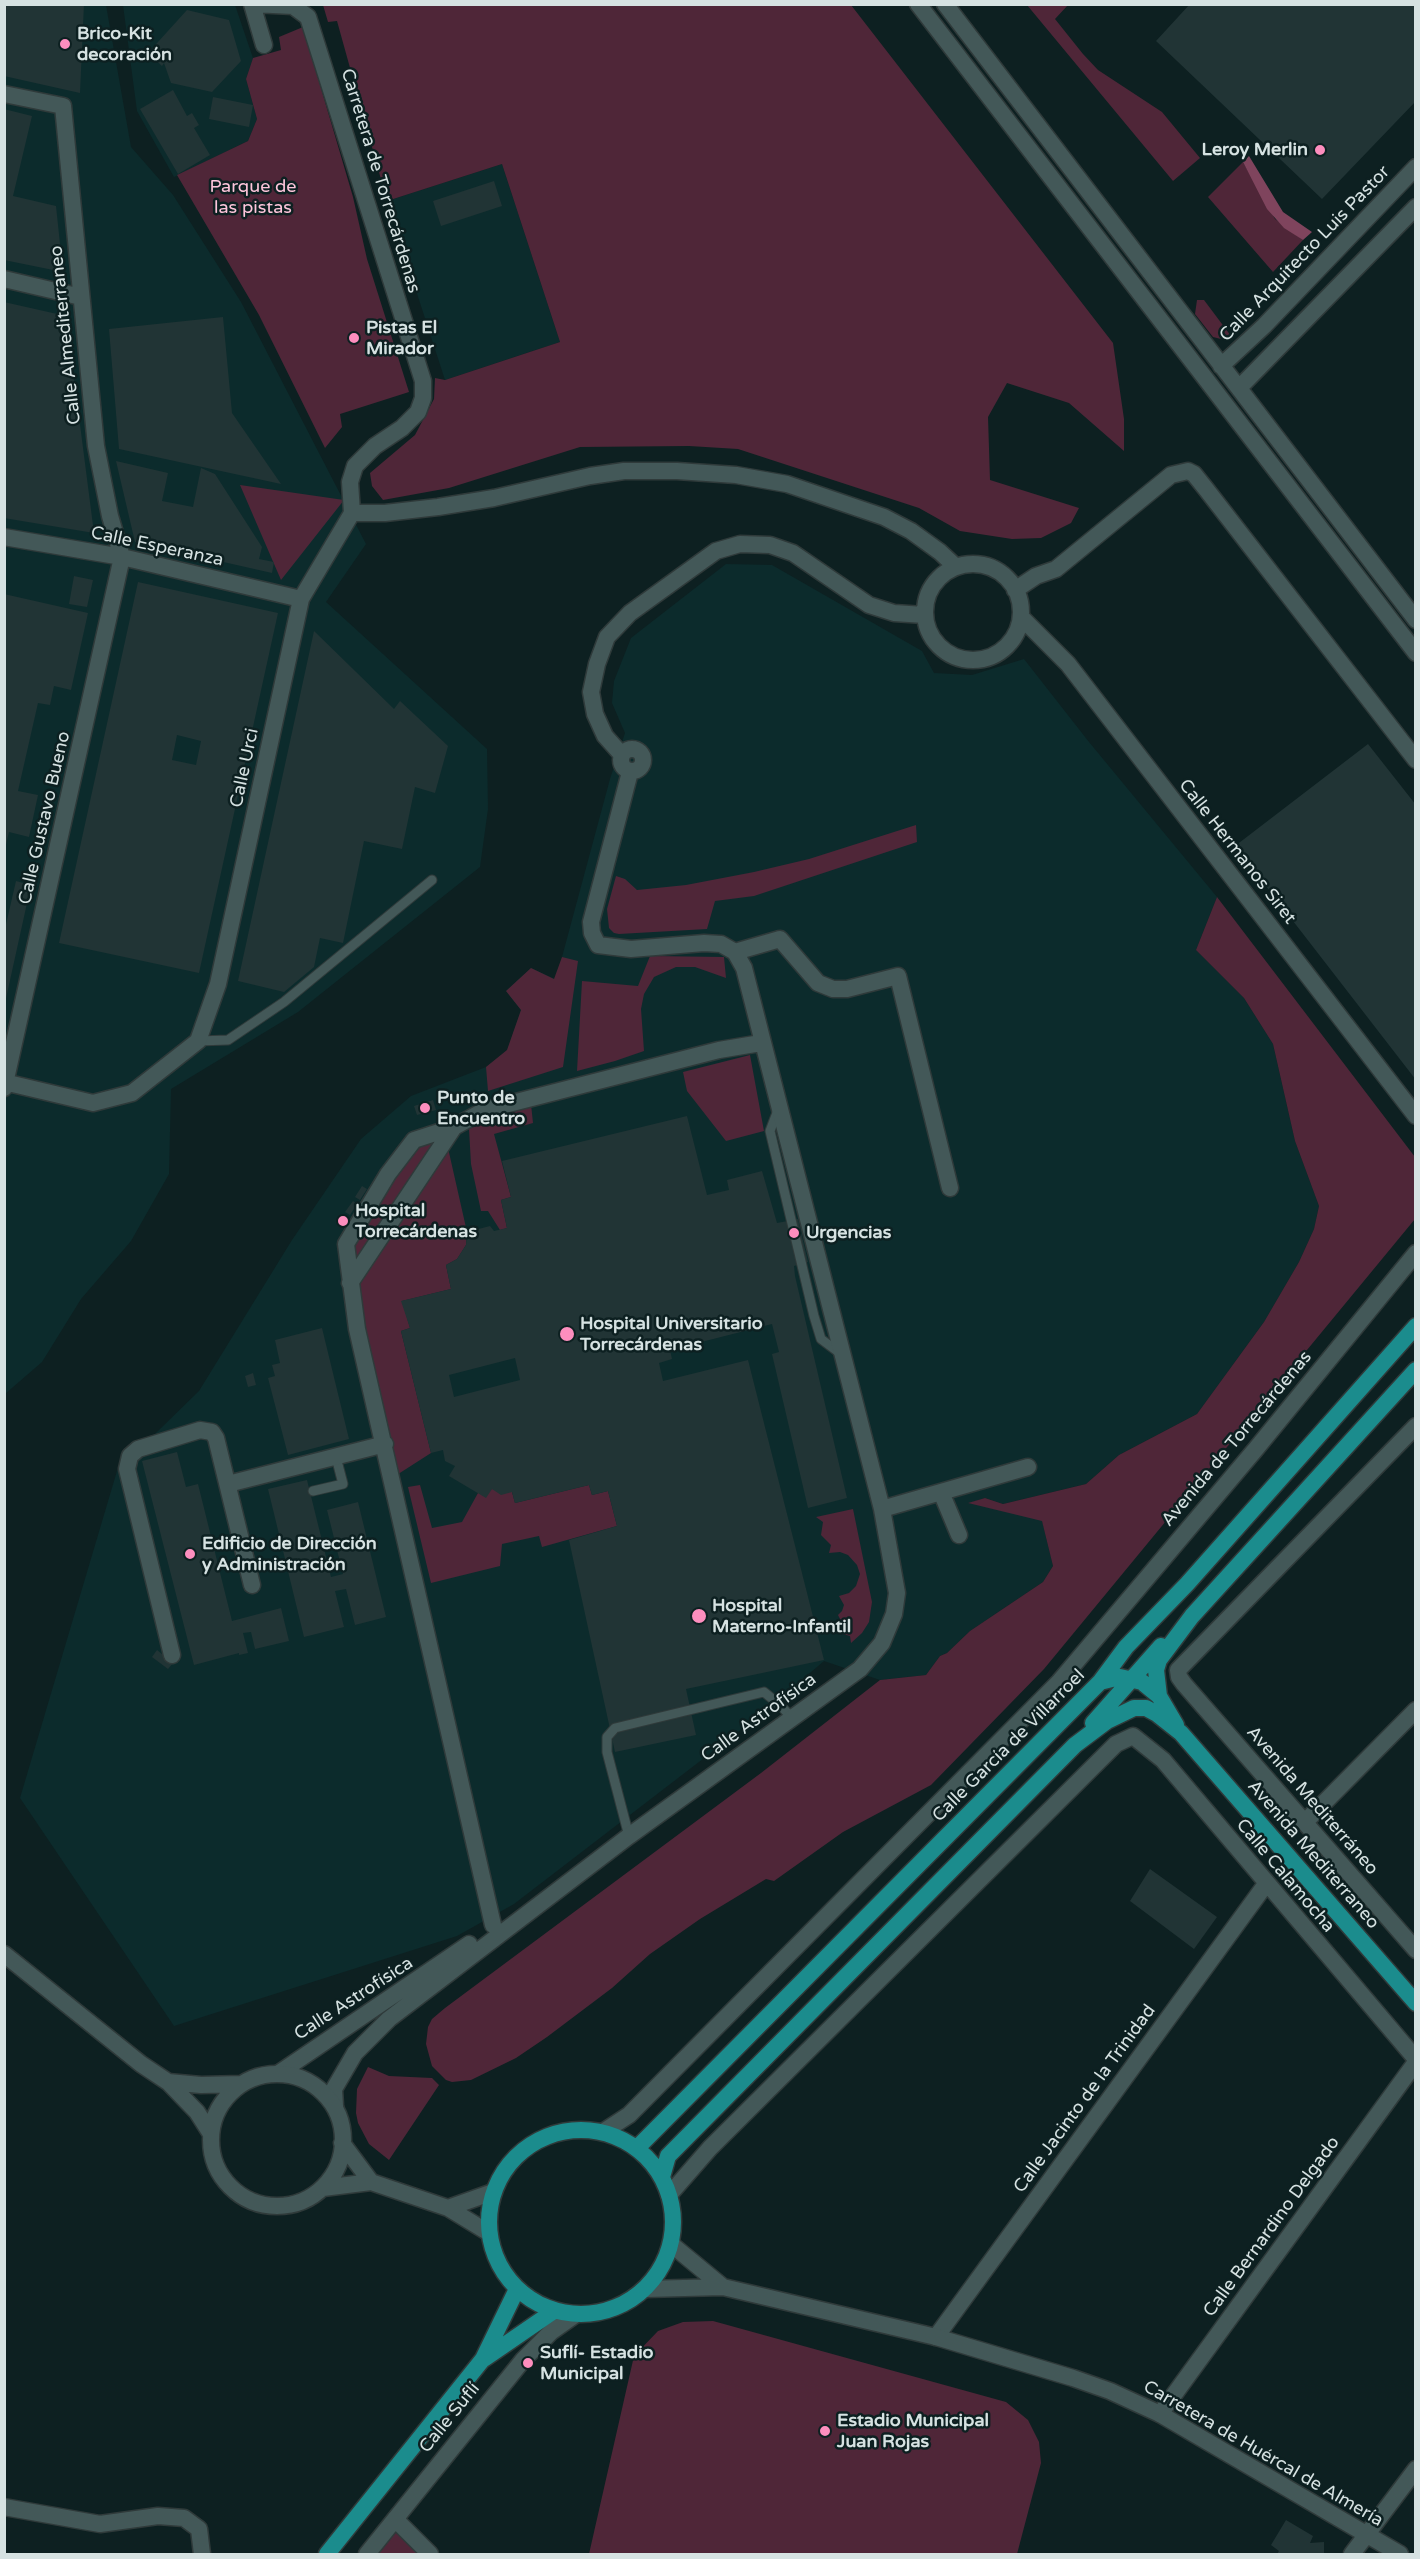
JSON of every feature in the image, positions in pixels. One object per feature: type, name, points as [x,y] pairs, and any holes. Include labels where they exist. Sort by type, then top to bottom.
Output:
[{"type":"main road","points":[[1100,1682],[1126,1647],[1190,1581],[1416,1326]]},
{"type":"main road","points":[[662,2176],[668,2156],[1075,1745],[1155,1651],[1192,1616],[1416,1370]]},
{"type":"main road","points":[[1159,1695],[1156,1670],[1159,1660],[1192,1616]]},
{"type":"main road","name":"Calle García de Villarroel","points":[[637,2148],[1100,1682],[1120,1677],[1132,1679]]},
{"type":"main road","points":[[1132,1679],[1142,1682],[1159,1695],[1181,1733]]},
{"type":"main road","points":[[1075,1745],[1107,1721],[1134,1708],[1146,1708],[1181,1733]]},
{"type":"main road","name":"Avenida Mediterraneo","points":[[1181,1733],[1416,2003]]},
{"type":"main road","points":[[576,2129],[603,2132],[637,2148],[662,2176],[674,2219],[671,2244],[657,2276],[645,2289],[625,2304],[600,2313],[575,2315],[554,2312],[534,2302],[517,2289],[503,2273],[494,2254],[489,2234],[488,2213],[493,2192],[505,2168],[525,2148],[549,2135],[576,2129]]},
{"type":"main road","name":"Calle Suflí","points":[[327,2554],[483,2359],[517,2289]]},
{"type":"main road","name":"Calle Suflí","points":[[483,2359],[554,2312]]},
{"type":"street","points":[[253,4],[264,45]]},
{"type":"street","name":"Carretera de Torrecárdenas","points":[[253,4],[293,6],[308,17],[423,381],[423,398],[418,412],[402,428],[375,446],[355,466],[350,482],[352,513]]},
{"type":"street","points":[[918,4],[1416,653]]},
{"type":"street","points":[[945,4],[1416,620]]},
{"type":"street","name":"Calle Almediterraneo","points":[[4,94],[63,106],[96,446],[110,516],[122,557]]},
{"type":"street","name":"Calle Arquitecto Luis Pastor","points":[[1221,366],[1258,332],[1416,167]]},
{"type":"street","points":[[1239,388],[1416,207]]},
{"type":"street","points":[[4,279],[81,297]]},
{"type":"street","points":[[352,513],[385,513],[438,507],[494,498],[590,476],[624,471],[677,471],[736,475],[787,484],[884,516],[940,552],[955,566]]},
{"type":"street","points":[[1015,590],[1036,576],[1056,569],[1171,475],[1188,471],[1194,474],[1206,489],[1416,760]]},
{"type":"street","name":"Calle Urci","points":[[198,1041],[218,984],[301,599],[352,513]]},
{"type":"street","name":"Calle Esperanza","points":[[4,537],[122,557],[301,599]]},
{"type":"street","points":[[924,615],[894,613],[869,605],[793,553],[770,545],[740,544],[716,551],[630,613],[607,637],[597,664],[591,692],[595,714],[605,736],[622,755],[621,763],[630,772],[591,922],[592,933],[598,945],[632,950],[704,943],[722,944],[735,952],[780,939],[818,983],[833,989],[847,989],[898,976],[950,1188]]},
{"type":"street","name":"Calle Gustavo Bueno","points":[[5,1084],[122,557]]},
{"type":"street","points":[[974,564],[990,567],[1003,574],[1015,590],[1018,595],[1021,617],[1016,636],[997,655],[975,661],[958,659],[941,649],[927,628],[924,603],[929,590],[940,577],[955,566],[974,564]]},
{"type":"street","name":"Calle Hermanos Siret","points":[[1021,617],[1068,664],[1416,1116]]},
{"type":"street","name":"Calle Astrofísica","points":[[335,2106],[334,2089],[355,2053],[389,2019],[629,1836],[860,1669],[882,1643],[894,1614],[897,1593],[882,1509],[778,1110],[744,968],[735,952]]},
{"type":"street","points":[[5,1084],[93,1103],[132,1093],[198,1041]]},
{"type":"street","points":[[493,1925],[357,1329],[346,1244],[388,1174],[414,1140],[454,1127],[485,1110],[719,1050],[761,1043]]},
{"type":"street","points":[[350,1283],[454,1127]]},
{"type":"street","name":"Avenida de Torrecárdenas","points":[[1087,1650],[1416,1253]]},
{"type":"street","name":"Avenida Mediterráneo","points":[[1416,1426],[1178,1670],[1179,1677],[1416,1950]]},
{"type":"street","points":[[172,1655],[128,1469],[130,1456],[138,1449],[200,1430],[212,1432],[216,1438],[252,1584]]},
{"type":"street","points":[[228,1484],[385,1444]]},
{"type":"street","points":[[882,1509],[1028,1467]]},
{"type":"street","points":[[941,1492],[959,1535]]},
{"type":"street","name":"Calle García de Villarroel","points":[[603,2132],[629,2115],[1052,1690],[1087,1650]]},
{"type":"street","points":[[1305,1822],[1416,1710]]},
{"type":"street","name":"Calle Calamocha","points":[[669,2195],[710,2148],[1116,1744],[1133,1736],[1150,1748],[1416,2061]]},
{"type":"street","name":"Calle Jacinto de la Trinidad","points":[[936,2337],[1266,1884]]},
{"type":"street","name":"Calle Astrofísica","points":[[279,2073],[440,1965],[493,1925],[544,1901]]},
{"type":"street","points":[[4,1954],[141,2064],[168,2082],[197,2112],[211,2134]]},
{"type":"street","name":"Calle Bernardino Delgado","points":[[1160,2414],[1416,2061]]},
{"type":"street","points":[[168,2082],[201,2085],[240,2084],[256,2077],[279,2073],[304,2079],[327,2096],[335,2106],[343,2128],[342,2143],[340,2161],[333,2176],[318,2193],[298,2204],[275,2207],[247,2200],[227,2184],[212,2155],[211,2134],[222,2103],[240,2084]]},
{"type":"street","points":[[342,2143],[371,2182]]},
{"type":"street","points":[[323,2187],[371,2182],[448,2208],[489,2234]]},
{"type":"street","points":[[448,2208],[493,2192]]},
{"type":"street","name":"Carretera de Huércal de Almería","points":[[671,2244],[723,2287]]},
{"type":"street","name":"Carretera de Huércal de Almería","points":[[645,2289],[723,2287],[936,2337],[1091,2384],[1160,2414],[1400,2554]]},
{"type":"street","name":"Calle Suflí","points":[[367,2554],[523,2360],[551,2332],[575,2315]]},
{"type":"street","points":[[1352,2554],[1416,2469]]},
{"type":"street","points":[[4,2507],[100,2524],[158,2516],[184,2518],[199,2529],[202,2554]]},
{"type":"street","points":[[395,2519],[430,2554]]},
{"type":"lane","points":[[198,1041],[228,1040],[285,1002],[432,880]]},
{"type":"lane","points":[[313,1491],[343,1484],[336,1457]]},
{"type":"lane","points":[[629,1836],[607,1752],[607,1737],[615,1728],[764,1692],[792,1719]]},
{"type":"shaded area","points":[[5,5],[106,5],[131,147],[173,195],[241,302],[366,544],[326,602],[487,749],[488,809],[480,867],[298,1012],[171,1089],[169,1174],[131,1241],[81,1299],[42,1362],[5,1394]]},
{"type":"shaded area","points":[[123,5],[235,5],[253,58],[246,79],[257,119],[248,141],[174,177],[137,111]]},
{"type":"shaded area","points":[[1249,156],[1283,212],[1312,232],[1303,240],[1284,228],[1267,209],[1243,162]]},
{"type":"shaded area","points":[[502,164],[560,342],[445,380],[387,201]]},
{"type":"shaded area","points":[[726,564],[772,565],[922,651],[934,673],[972,675],[1024,659],[1217,897],[1196,950],[1244,998],[1273,1044],[1295,1141],[1319,1206],[1314,1229],[1299,1262],[1264,1322],[1197,1414],[1119,1455],[1086,1484],[1003,1504],[985,1498],[970,1503],[1042,1520],[1053,1566],[1043,1582],[970,1631],[947,1653],[940,1656],[926,1675],[880,1680],[824,1661],[764,1712],[514,1904],[457,1936],[174,2026],[20,1798],[117,1471],[199,1391],[292,1240],[361,1139],[411,1096],[486,1067],[507,1051],[521,1010],[506,991],[531,968],[555,979],[562,957],[610,779],[625,733],[612,703],[614,681],[631,638]]},
{"type":"green space","points":[[323,5],[851,5],[1113,343],[1124,419],[1124,451],[1069,403],[1007,383],[988,417],[990,480],[1079,508],[1071,523],[1041,538],[1012,539],[960,531],[919,508],[738,449],[689,446],[580,447],[449,488],[383,500],[372,486],[370,473],[415,435],[434,399],[435,378],[445,380],[560,342],[502,164],[387,201],[337,21],[328,22]]},
{"type":"green space","points":[[1027,5],[1068,5],[1055,19],[1083,54],[1098,70],[1162,112],[1200,158],[1173,181]]},
{"type":"green space","name":"Parque de las pistas","points":[[303,27],[353,197],[367,259],[409,392],[340,414],[342,427],[325,448],[259,315],[177,175],[248,141],[257,119],[246,79],[253,58],[281,50],[279,37]]},
{"type":"green space","points":[[1243,162],[1275,219],[1303,240],[1273,272],[1208,197]]},
{"type":"green space","points":[[1197,300],[1204,300],[1231,336],[1229,341],[1213,337],[1195,314]]},
{"type":"green space","points":[[240,485],[344,500],[281,580]]},
{"type":"green space","points":[[916,825],[917,842],[754,896],[715,901],[707,929],[619,934],[609,928],[607,909],[616,876],[625,879],[637,890],[686,885],[809,859]]},
{"type":"green space","points":[[1217,897],[1415,1157],[1415,1219],[1044,1669],[931,1785],[843,1832],[774,1881],[766,1879],[700,1919],[650,1954],[612,1988],[516,2058],[471,2080],[452,2082],[446,2080],[432,2066],[426,2044],[428,2027],[432,2019],[445,2008],[761,1773],[880,1680],[926,1675],[940,1656],[947,1653],[970,1631],[1043,1582],[1053,1566],[1042,1521],[968,1503],[985,1498],[1003,1504],[1086,1484],[1119,1455],[1197,1414],[1264,1322],[1299,1262],[1314,1229],[1319,1206],[1295,1141],[1273,1044],[1244,998],[1196,950]]},
{"type":"green space","points":[[650,956],[724,957],[726,978],[695,967],[676,967],[654,977],[644,994],[641,1009],[644,1051],[577,1071],[582,981],[638,986]]},
{"type":"green space","points":[[562,957],[578,961],[563,1067],[488,1091],[486,1067],[507,1050],[521,1010],[506,991],[531,968],[554,979]]},
{"type":"green space","points":[[750,1055],[764,1131],[726,1141],[687,1091],[683,1072]]},
{"type":"green space","points":[[531,1104],[533,1123],[494,1134],[511,1197],[501,1200],[507,1228],[500,1230],[488,1211],[481,1211],[471,1164],[469,1129]]},
{"type":"green space","points":[[414,1140],[448,1148],[467,1232],[466,1245],[457,1259],[446,1265],[451,1289],[402,1301],[410,1328],[401,1331],[431,1453],[392,1478],[346,1244]]},
{"type":"green space","points":[[420,1485],[432,1528],[462,1522],[478,1493],[492,1489],[512,1492],[515,1503],[589,1485],[592,1495],[608,1491],[617,1526],[542,1547],[539,1536],[502,1544],[500,1566],[431,1583],[408,1487]]},
{"type":"green space","points":[[853,1509],[872,1602],[869,1622],[862,1633],[851,1643],[850,1636],[843,1634],[842,1623],[838,1615],[844,1605],[839,1596],[849,1593],[856,1586],[860,1574],[857,1565],[848,1555],[840,1552],[829,1553],[831,1545],[821,1535],[823,1522],[816,1517]]},
{"type":"green space","points":[[368,2067],[389,2076],[432,2078],[439,2085],[389,2160],[369,2144],[358,2123],[357,2089]]},
{"type":"green space","name":"Estadio Municipal Juan Rojas","points":[[713,2321],[1006,2402],[1028,2420],[1039,2442],[1041,2463],[1017,2554],[589,2554],[634,2356],[658,2331],[683,2322]]},
{"type":"green space","points":[[395,2519],[430,2554],[367,2554]]},
{"type":"building","points":[[4,4],[84,4],[80,93],[4,76]]},
{"type":"building","name":"Leroy Merlin","points":[[1190,4],[1416,4],[1416,101],[1322,199],[1156,41]]},
{"type":"building","points":[[187,10],[229,20],[241,61],[212,92],[171,83],[164,63],[162,66],[148,53]]},
{"type":"building","points":[[173,90],[187,116],[192,113],[199,125],[194,128],[210,155],[178,174],[140,109]]},
{"type":"building","points":[[213,97],[253,105],[249,127],[209,119]]},
{"type":"building","points":[[4,109],[32,116],[13,196],[56,206],[63,272],[4,260]]},
{"type":"building","points":[[494,181],[502,206],[441,226],[433,201]]},
{"type":"building","points":[[4,302],[66,316],[94,533],[4,518]]},
{"type":"building","points":[[223,317],[232,413],[281,484],[119,449],[109,329]]},
{"type":"building","points":[[116,461],[168,473],[162,501],[193,507],[201,468],[215,474],[262,547],[259,559],[274,562],[272,573],[135,542]]},
{"type":"building","points":[[74,576],[93,580],[87,607],[69,604]]},
{"type":"building","points":[[138,582],[278,613],[199,973],[59,943]],"holes":[[[177,735],[201,741],[196,765],[172,760]]]},
{"type":"building","points":[[4,594],[88,613],[71,690],[54,686],[50,705],[38,703],[18,791],[38,795],[29,837],[9,832],[5,849]]},
{"type":"building","points":[[314,631],[394,709],[400,701],[448,746],[435,793],[415,787],[402,849],[364,841],[343,943],[320,938],[314,967],[284,992],[238,981]]},
{"type":"building","points":[[1368,744],[1416,805],[1416,1080],[1235,846]]},
{"type":"building","points":[[16,881],[31,885],[5,1003],[4,933]]},
{"type":"building","name":"Punto de Encuentro","points":[[433,1100],[436,1110],[417,1115],[414,1106]]},
{"type":"building","name":"Hospital Universitario Torrecárdenas","points":[[687,1116],[707,1195],[729,1190],[727,1180],[762,1171],[777,1223],[798,1219],[808,1262],[794,1266],[795,1276],[847,1498],[808,1508],[772,1354],[779,1352],[772,1324],[670,1350],[672,1359],[659,1363],[663,1381],[748,1360],[824,1660],[686,1689],[696,1735],[615,1752],[569,1540],[617,1526],[608,1491],[592,1495],[589,1485],[515,1503],[512,1492],[501,1495],[492,1489],[486,1498],[449,1476],[455,1466],[445,1461],[443,1450],[431,1453],[401,1331],[410,1328],[401,1301],[451,1289],[446,1265],[457,1259],[466,1245],[467,1232],[490,1226],[494,1231],[507,1228],[501,1200],[511,1197],[502,1161]],"holes":[[[515,1358],[520,1380],[454,1397],[449,1375]]]},
{"type":"building","points":[[362,1186],[367,1189],[360,1200],[355,1197]]},
{"type":"building","points":[[353,1201],[357,1204],[350,1215],[345,1212]]},
{"type":"building","points":[[322,1328],[349,1439],[288,1455],[268,1378],[275,1376],[272,1365],[280,1363],[275,1340]]},
{"type":"building","points":[[253,1373],[256,1385],[248,1387],[245,1376]]},
{"type":"building","name":"Edificio de Dirección y Administración","points":[[177,1452],[186,1487],[198,1484],[232,1621],[281,1608],[289,1641],[255,1649],[251,1632],[243,1633],[248,1653],[239,1655],[239,1653],[194,1665],[142,1461]]},
{"type":"building","points":[[307,1480],[331,1577],[343,1574],[327,1510],[358,1502],[386,1617],[355,1625],[346,1589],[335,1591],[344,1627],[304,1637],[268,1489]]},
{"type":"building","points":[[157,1650],[173,1663],[168,1669],[152,1657]]},
{"type":"building","points":[[1150,1869],[1217,1917],[1194,1949],[1130,1901]]},
{"type":"building","points":[[1286,2520],[1313,2536],[1310,2543],[1324,2542],[1324,2554],[1277,2554],[1279,2551],[1271,2545]]},
{"type":"place","name":"Brico-Kit decoración","points":[[65,44]]},
{"type":"place","name":"Leroy Merlin","points":[[1320,150]]},
{"type":"place","name":"Pistas El Mirador","points":[[354,338]]},
{"type":"place","name":"Punto de Encuentro","points":[[425,1108]]},
{"type":"place","name":"Hospital Torrecárdenas","points":[[343,1221]]},
{"type":"place","name":"Urgencias","points":[[794,1233]]},
{"type":"place","name":"Hospital Universitario Torrecárdenas","points":[[567,1334]]},
{"type":"place","name":"Edificio de Dirección y Administración","points":[[190,1554]]},
{"type":"place","name":"Hospital Materno-Infantil","points":[[699,1616]]},
{"type":"place","name":"Suflí- Estadio Municipal","points":[[528,2363]]},
{"type":"place","name":"Estadio Municipal Juan Rojas","points":[[825,2431]]}]
